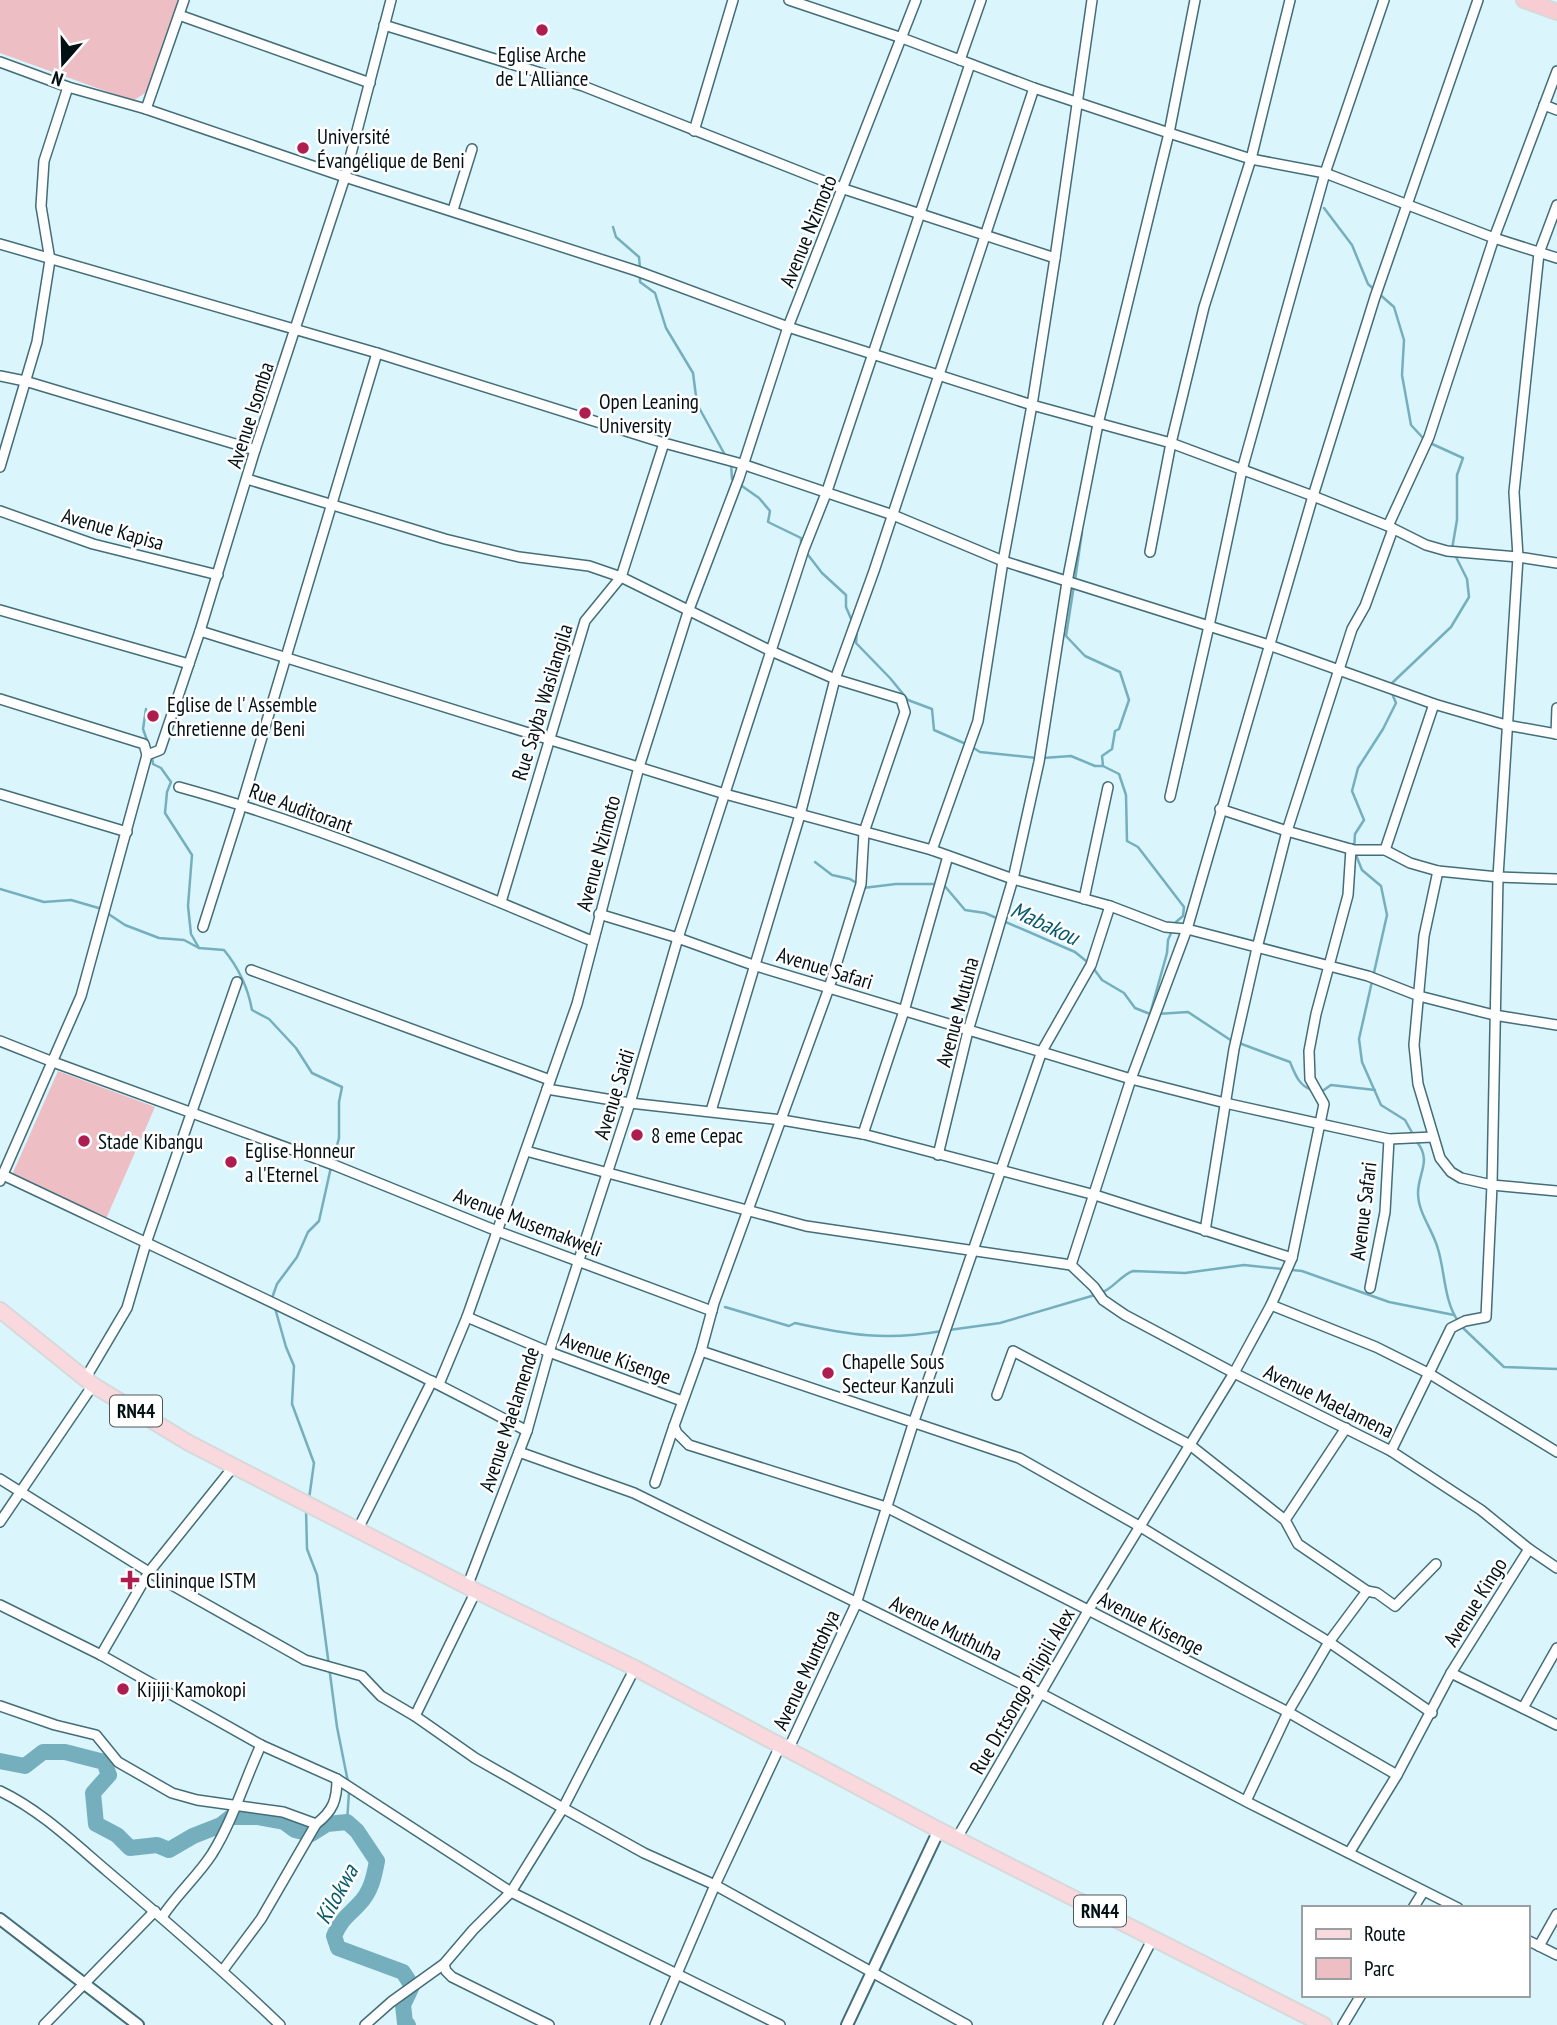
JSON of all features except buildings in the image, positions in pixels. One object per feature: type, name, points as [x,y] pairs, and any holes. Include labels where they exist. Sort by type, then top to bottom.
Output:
[{"type":"highway","points":[[1524,0],[1557,12]]},
{"type":"main road","name":"RN44","points":[[0,1310],[89,1382],[234,1466],[472,1589],[635,1668],[939,1830],[1153,1938],[1305,2021],[1324,2025]]},
{"type":"street","points":[[146,109],[184,0]]},
{"type":"street","name":"Avenue Isomba","points":[[150,752],[160,750],[218,575],[255,450],[345,177],[391,0]]},
{"type":"street","points":[[694,131],[733,0]]},
{"type":"street","points":[[789,0],[902,38],[1034,88],[1170,133],[1251,159],[1325,173],[1406,206],[1557,258]]},
{"type":"street","name":"Avenue Nzimoto","points":[[497,1231],[577,1004],[639,767],[688,611],[737,482],[788,327],[916,0]]},
{"type":"street","name":"Avenue Saidi","points":[[580,1260],[630,1103],[678,938],[804,549],[827,491],[921,214],[981,0]]},
{"type":"street","points":[[932,850],[978,721],[1003,561],[1032,405],[1092,0]]},
{"type":"street","name":"Avenue Mutuha","points":[[938,1155],[968,1031],[1013,879],[1040,758],[1067,582],[1098,424],[1170,133],[1195,0]]},
{"type":"street","points":[[1150,552],[1171,443],[1204,307],[1251,159],[1290,0]]},
{"type":"street","points":[[1170,797],[1242,470],[1325,173],[1384,0]]},
{"type":"street","points":[[527,1151],[806,1226],[1071,1265],[1131,1079],[1187,929],[1313,496],[1376,293],[1478,0]]},
{"type":"street","points":[[179,15],[370,83]]},
{"type":"street","points":[[384,25],[583,86],[844,189],[1055,258]]},
{"type":"street","points":[[0,62],[68,87],[146,109],[345,177],[640,272],[788,327],[1032,405],[1171,443],[1313,496],[1390,527],[1426,545],[1447,551],[1518,557],[1557,564]]},
{"type":"street","points":[[1205,1231],[1236,1037],[1287,831],[1352,629],[1365,606],[1390,527],[1428,440],[1494,238],[1557,71]]},
{"type":"street","points":[[0,467],[37,342],[50,260],[41,206],[44,161],[68,87]]},
{"type":"street","points":[[711,1111],[800,815],[835,679],[893,515],[1034,88]]},
{"type":"street","points":[[1544,105],[1557,110]]},
{"type":"street","points":[[453,210],[472,149]]},
{"type":"street","points":[[1391,1451],[1451,1328],[1465,1321],[1486,1317],[1492,1185],[1497,877],[1518,557],[1514,492],[1539,253],[1557,205]]},
{"type":"street","points":[[0,244],[377,353],[827,491],[1003,561],[1269,645],[1433,705],[1506,726],[1557,734],[1557,708]]},
{"type":"street","points":[[203,927],[243,804],[377,353]]},
{"type":"street","points":[[0,376],[25,381],[255,450]]},
{"type":"street","name":"Rue Sayba Wasilangila","points":[[500,902],[585,621],[621,577],[664,443]]},
{"type":"street","points":[[247,480],[457,542],[519,557],[589,566],[621,577],[771,651],[835,679],[901,699],[905,712],[864,832],[861,886],[829,988],[746,1212],[655,1483]]},
{"type":"street","name":"Avenue Kapisa","points":[[0,511],[93,544],[218,575]]},
{"type":"street","points":[[0,610],[189,664]]},
{"type":"street","points":[[200,631],[725,794],[932,850],[1013,879],[1110,906],[1165,927],[1187,929],[1329,966],[1373,978],[1419,996],[1494,1015],[1557,1024]]},
{"type":"street","points":[[0,699],[144,744],[150,752],[81,996],[1,1178],[282,1306],[436,1382],[527,1431]]},
{"type":"street","points":[[1385,850],[1433,705]]},
{"type":"street","name":"Rue Auditorant","points":[[179,787],[243,804],[500,902]]},
{"type":"street","points":[[1084,899],[1108,787]]},
{"type":"street","points":[[0,794],[127,832]]},
{"type":"street","points":[[1220,809],[1351,849],[1385,850],[1410,863],[1438,871],[1557,879]]},
{"type":"street","name":"Rue Dr.tsongo Pilipili Alex","points":[[957,1838],[1088,1611],[1234,1373],[1272,1305],[1289,1265],[1324,1104],[1310,1079],[1309,1051],[1348,895],[1351,849]]},
{"type":"street","points":[[863,1135],[904,1011],[948,856]]},
{"type":"street","points":[[1438,871],[1424,936],[1414,1045],[1415,1070],[1440,1158],[1451,1172],[1461,1178],[1492,1185],[1557,1191]]},
{"type":"street","points":[[500,902],[592,941]]},
{"type":"street","name":"Avenue Muntohya","points":[[655,2025],[715,1885],[856,1604],[914,1421],[1042,1051],[1091,965],[1110,906]]},
{"type":"street","name":"Avenue Safari","points":[[599,914],[753,965],[1131,1079],[1389,1139],[1433,1137]]},
{"type":"street","points":[[251,970],[549,1084],[630,1103],[782,1120],[863,1135],[1095,1195],[1205,1231],[1289,1265]]},
{"type":"street","points":[[0,1522],[89,1382],[127,1308],[146,1242],[237,982]]},
{"type":"street","name":"Avenue Musemakweli","points":[[0,1041],[331,1164],[497,1231],[712,1311]]},
{"type":"street","name":"Avenue Safari","points":[[1370,1288],[1385,1212],[1389,1139]]},
{"type":"street","points":[[358,1529],[436,1382],[467,1317],[497,1231]]},
{"type":"street","name":"Avenue Maelamende","points":[[415,1716],[472,1589],[527,1431],[580,1260]]},
{"type":"street","name":"Avenue Maelamena","points":[[1071,1265],[1094,1287],[1103,1300],[1125,1315],[1391,1451],[1481,1510],[1529,1549]]},
{"type":"street","points":[[1272,1305],[1376,1347],[1430,1374],[1557,1452]]},
{"type":"street","name":"Avenue Kisenge","points":[[467,1317],[550,1352],[682,1401]]},
{"type":"street","points":[[701,1351],[1019,1458],[1139,1526],[1329,1642],[1432,1713]]},
{"type":"street","points":[[997,1395],[1013,1351],[1189,1445],[1285,1520],[1298,1544],[1367,1591],[1377,1593],[1395,1606],[1436,1564]]},
{"type":"street","name":"Avenue Kisenge","points":[[674,1426],[689,1445],[886,1507],[1288,1712],[1397,1774]]},
{"type":"street","points":[[1285,1520],[1346,1428]]},
{"type":"street","name":"Avenue Muthuha","points":[[519,1452],[634,1493],[1042,1694],[1454,1906]]},
{"type":"street","points":[[101,1655],[149,1572],[234,1466]]},
{"type":"street","points":[[0,1479],[18,1493],[149,1572],[305,1660],[362,1676],[381,1696],[475,1758],[563,1808],[644,1853],[715,1885],[967,2025]]},
{"type":"street","points":[[1529,1549],[1557,1569]]},
{"type":"street","name":"Avenue Kingo","points":[[1349,1853],[1432,1713],[1451,1673],[1529,1549]]},
{"type":"street","points":[[1246,1801],[1288,1712],[1329,1642],[1367,1591]]},
{"type":"street","points":[[0,1605],[101,1655],[261,1745],[337,1779],[511,1892],[780,2025]]},
{"type":"street","points":[[1523,1708],[1557,1648]]},
{"type":"street","points":[[365,2025],[444,1964],[511,1892],[563,1808],[635,1668]]},
{"type":"street","points":[[1451,1673],[1557,1724]]},
{"type":"street","points":[[0,1706],[55,1725],[90,1732],[101,1739],[118,1762],[172,1793],[197,1800],[283,1812],[312,1831]]},
{"type":"street","points":[[44,2025],[201,1869],[237,1806],[261,1745]]},
{"type":"street","points":[[223,1970],[261,1919],[312,1831],[335,1804],[337,1779]]},
{"type":"street","points":[[0,1791],[24,1802],[223,1970],[280,2025]]},
{"type":"street","points":[[848,2025],[939,1830]]},
{"type":"street","points":[[1414,1906],[1423,1892]]},
{"type":"street","points":[[1539,1946],[1557,1914]]},
{"type":"street","points":[[0,1919],[138,2025]]},
{"type":"street","points":[[1108,2025],[1153,1938]]},
{"type":"street","points":[[1529,1941],[1557,1955]]},
{"type":"street","points":[[444,1964],[452,1977],[548,2025]]},
{"type":"street","points":[[1343,2025],[1360,1997]]},
{"type":"green space","points":[[0,0],[181,0],[148,91],[133,101],[0,53]]},
{"type":"green space","name":"Stade Kibangu","points":[[58,1071],[155,1107],[105,1221],[12,1175]]},
{"type":"waterway","points":[[1324,208],[1352,245],[1368,284],[1394,307],[1404,340],[1402,375],[1411,425],[1424,439]]},
{"type":"waterway","points":[[613,227],[616,237],[639,257],[640,268]]},
{"type":"waterway","points":[[640,275],[640,282],[655,293],[666,328],[693,373],[697,404],[725,455]]},
{"type":"waterway","points":[[1391,684],[1451,627],[1469,597],[1467,579],[1452,549],[1457,520],[1457,475],[1463,458],[1430,443]]},
{"type":"waterway","points":[[731,463],[732,479],[759,498],[770,511],[768,522],[801,538],[801,546]]},
{"type":"waterway","points":[[1075,580],[1082,532]]},
{"type":"waterway","points":[[805,551],[822,573],[846,595],[846,607],[852,621]]},
{"type":"waterway","points":[[1074,585],[1066,636],[1085,656],[1120,672],[1129,700],[1119,729],[1115,731],[1112,749],[1102,756],[1103,766]]},
{"type":"waterway","points":[[857,630],[856,643],[908,700],[932,709],[934,730],[966,744]]},
{"type":"waterway","points":[[1391,691],[1396,703],[1358,768],[1352,791],[1364,820],[1355,834],[1354,850],[1362,870],[1381,886],[1387,915],[1359,1039],[1362,1062],[1381,1105],[1405,1120],[1414,1136]]},
{"type":"waterway","points":[[146,709],[143,729],[148,743]]},
{"type":"waterway","points":[[972,747],[980,752],[1037,758]]},
{"type":"waterway","points":[[152,756],[153,764],[161,768],[171,782],[165,813],[192,855],[188,906],[191,934],[199,948]]},
{"type":"waterway","points":[[1043,758],[1071,756],[1119,774],[1126,795],[1127,841],[1138,847],[1184,907],[1183,916],[1176,922],[1168,940],[1167,953],[1150,1014]]},
{"type":"waterway","name":"Mabakou","points":[[815,862],[832,875],[850,879],[858,884]]},
{"type":"waterway","name":"Mabakou","points":[[863,888],[896,884],[936,884]]},
{"type":"waterway","name":"Mabakou","points":[[943,884],[965,910],[985,913],[1075,952],[1091,965],[1102,980],[1124,993],[1135,1008],[1150,1014]]},
{"type":"waterway","points":[[0,889],[44,902],[71,900],[102,909]]},
{"type":"waterway","points":[[107,913],[125,925],[159,938],[184,940],[199,948],[224,950],[242,978],[252,1010],[269,1019],[296,1048],[312,1073],[342,1087],[339,1102],[339,1138],[333,1160]]},
{"type":"waterway","name":"Mabakou","points":[[1157,1014],[1188,1012],[1232,1041]]},
{"type":"waterway","name":"Mabakou","points":[[1239,1043],[1290,1062],[1301,1083],[1312,1090]]},
{"type":"waterway","points":[[1321,1092],[1331,1085],[1375,1090]]},
{"type":"waterway","points":[[1417,1142],[1424,1161],[1419,1200],[1436,1242],[1447,1295],[1458,1321]]},
{"type":"waterway","points":[[272,1298],[277,1284],[297,1257],[308,1232],[319,1221],[331,1167]]},
{"type":"waterway","points":[[1101,1293],[1133,1271],[1185,1273],[1244,1265],[1302,1271],[1389,1302],[1454,1315]]},
{"type":"waterway","points":[[949,1330],[1000,1323],[1095,1295]]},
{"type":"waterway","points":[[725,1307],[789,1326],[795,1323],[850,1333],[903,1336],[942,1331]]},
{"type":"waterway","points":[[275,1308],[294,1366],[292,1404],[314,1463],[309,1499]]},
{"type":"waterway","points":[[1462,1327],[1504,1367],[1557,1369]]},
{"type":"waterway","points":[[306,1509],[307,1549],[317,1575],[337,1727],[348,1782]]},
{"type":"waterway","name":"Kilokwa","points":[[0,1761],[25,1766],[43,1752],[65,1752],[104,1762],[109,1775],[93,1793],[96,1824],[117,1835],[130,1848],[157,1845],[169,1850],[193,1836],[221,1825],[231,1817],[257,1817],[284,1822],[295,1830],[311,1834],[327,1824],[347,1822],[357,1831],[377,1861],[369,1889],[342,1921],[334,1936],[338,1948],[403,1972],[412,1986],[403,2005],[405,2023],[408,2025]]},
{"type":"waterway","points":[[347,1822],[349,1792]]},
{"type":"place","name":"Eglise Arche de L' Alliance","points":[[542,30]]},
{"type":"place","name":"Université Évangélique de Beni","points":[[303,148]]},
{"type":"place","name":"Open Leaning University","points":[[585,413]]},
{"type":"place","name":"Eglise de l' Assemble Chretienne de Beni","points":[[153,716]]},
{"type":"place","name":"8 eme Cepac","points":[[637,1135]]},
{"type":"place","name":"Stade Kibangu","points":[[84,1141]]},
{"type":"place","name":"Eglise Honneur a l'Eternel","points":[[231,1162]]},
{"type":"place","name":"Chapelle Sous Secteur Kanzuli","points":[[828,1373]]},
{"type":"place","name":"Clininque ISTM","points":[[130,1580]]},
{"type":"place","name":"Kijiji Kamokopi","points":[[123,1689]]}]
